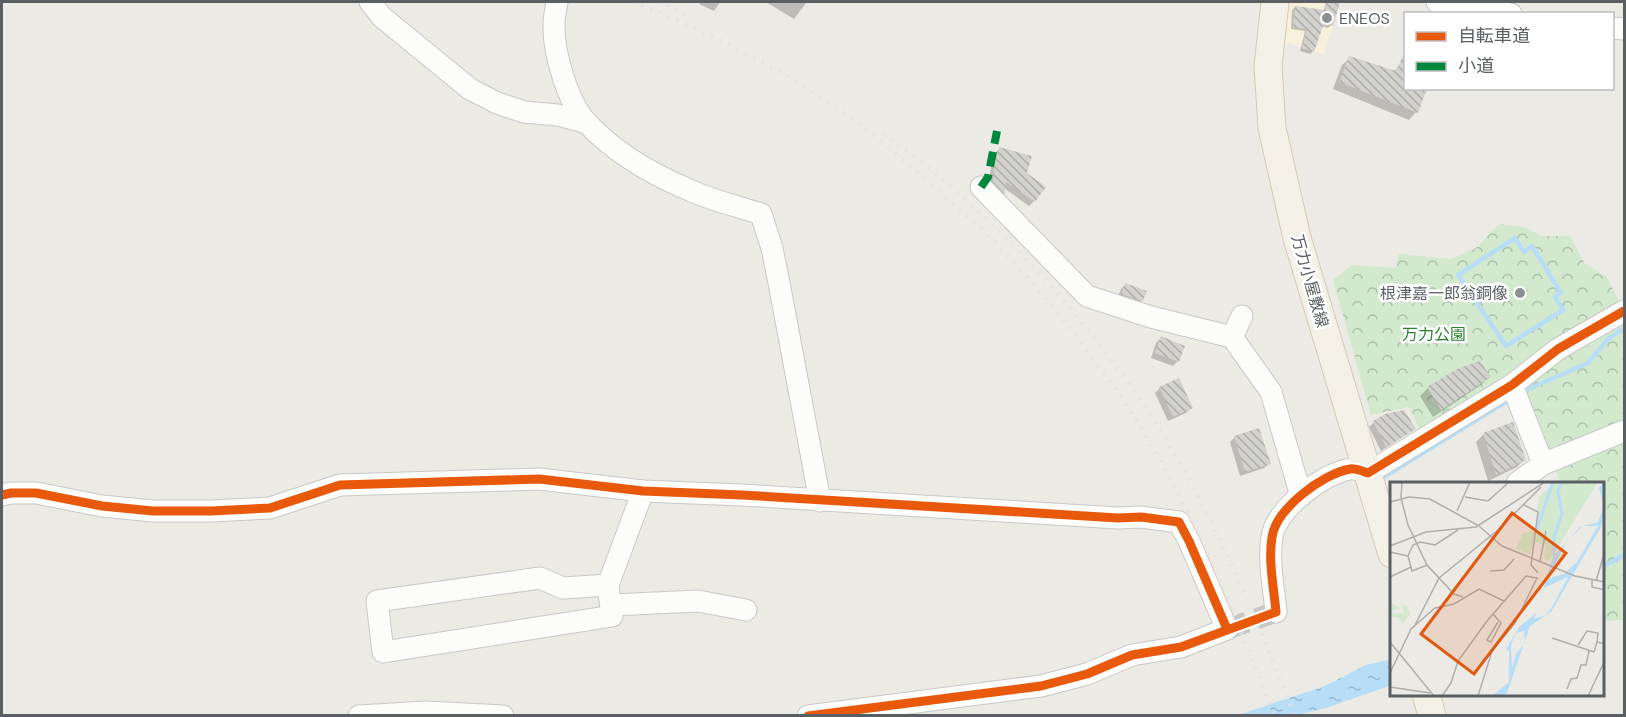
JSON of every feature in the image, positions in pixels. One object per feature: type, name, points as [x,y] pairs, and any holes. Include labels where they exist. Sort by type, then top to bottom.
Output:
[{"type":"main road","name":"万力小屋敷線","points":[[1275,2],[1268,66],[1272,128],[1297,238],[1390,547]]},
{"type":"main road","points":[[1426,696],[1431,716]]},
{"type":"street","points":[[370,2],[382,17],[470,89],[497,104],[524,112],[558,115],[587,123]]},
{"type":"street","points":[[557,2],[554,26],[560,61],[569,95],[587,123],[621,152],[647,169],[688,190],[761,214],[772,248],[820,501]]},
{"type":"street","points":[[1437,2],[1499,12]]},
{"type":"street","points":[[981,187],[1087,296],[1151,317],[1233,336],[1271,392],[1301,496]]},
{"type":"street","points":[[1276,612],[1271,540],[1275,525],[1301,496],[1325,478],[1352,468],[1368,473],[1515,393],[1558,349],[1624,311]]},
{"type":"street","points":[[1233,336],[1242,316]]},
{"type":"street","points":[[1515,393],[1543,464]]},
{"type":"street","points":[[1519,482],[1543,464],[1624,430]]},
{"type":"street","points":[[2,495],[36,493],[102,506],[153,512],[270,508],[340,484],[539,479],[643,491],[1119,518],[1141,517],[1179,522],[1227,629],[1180,647],[1132,655],[1087,674],[1041,686],[808,716]]},
{"type":"street","points":[[643,491],[610,595],[612,615],[383,652],[377,601],[540,578],[563,588],[610,595],[698,601],[746,610]]},
{"type":"street","points":[[359,716],[426,712],[503,716]]},
{"type":"shaded area","points":[[1275,2],[1340,2],[1324,55],[1270,37]]},
{"type":"green space","name":"万力公園","points":[[1499,224],[1525,227],[1541,236],[1570,236],[1585,264],[1607,277],[1624,312],[1624,620],[1605,621],[1605,482],[1561,482],[1521,387],[1422,434],[1409,407],[1371,415],[1333,280],[1352,265],[1395,268],[1399,254],[1451,259],[1476,248]]},
{"type":"water","points":[[1390,659],[1390,686],[1326,708],[1297,715],[1238,715],[1325,686],[1366,665]]},
{"type":"building","points":[[1327,2],[1340,2],[1333,26],[1324,23],[1314,52],[1302,48],[1307,29],[1293,27],[1295,6],[1324,10]]},
{"type":"building","points":[[1404,53],[1404,90],[1426,90],[1418,113],[1339,82],[1349,56],[1396,71]]},
{"type":"building","points":[[999,147],[1032,156],[1027,173],[1046,187],[1035,202],[1006,182],[1005,194],[993,181]]},
{"type":"building","points":[[1125,283],[1147,291],[1143,301],[1121,294]]},
{"type":"building","points":[[1161,336],[1185,346],[1179,362],[1155,353]]},
{"type":"building","points":[[1480,361],[1491,377],[1441,410],[1427,387],[1457,369]]},
{"type":"building","points":[[1179,378],[1193,408],[1173,417],[1159,387]]},
{"type":"building","points":[[1404,410],[1416,429],[1386,447],[1373,421],[1385,414]]},
{"type":"building","points":[[1513,422],[1526,460],[1496,475],[1483,433]]},
{"type":"building","points":[[1259,428],[1271,464],[1245,472],[1234,436]]},
{"type":"waterway","points":[[1515,238],[1524,252],[1532,246],[1561,293],[1555,297],[1563,310],[1506,346],[1458,275],[1515,238]]},
{"type":"waterway","points":[[1522,392],[1588,363],[1608,339],[1624,328]]},
{"type":"waterway","points":[[1379,480],[1512,398]]},
{"type":"waterway","points":[[1605,565],[1624,555]]},
{"type":"tunnel","points":[[1227,629],[1276,612]]},
{"type":"railway","points":[[633,2],[694,28],[756,59],[843,112],[875,136],[962,211],[1026,276],[1103,372],[1153,448],[1204,546],[1275,716]]},
{"type":"railway","points":[[658,2],[693,18]]},
{"type":"railway","points":[[883,133],[964,198],[1031,264],[1092,335],[1148,411],[1210,519],[1248,602],[1295,716]]},
{"type":"marked path","points":[[981,187],[988,177],[997,131]]},
{"type":"cycle path","points":[[808,716],[1041,686],[1087,674],[1132,655],[1181,647],[1276,612],[1271,565],[1272,537],[1275,526],[1282,515],[1302,494],[1339,472],[1352,469],[1368,473],[1512,385],[1558,349],[1624,311]]},
{"type":"cycle path","points":[[2,495],[36,493],[102,506],[153,511],[211,511],[270,508],[340,485],[539,479],[643,491],[1118,518],[1141,517],[1179,522],[1227,629]]},
{"type":"place","name":"ENEOS","points":[[1327,18]]},
{"type":"place","name":"根津嘉一郎翁銅像","points":[[1520,293]]}]
